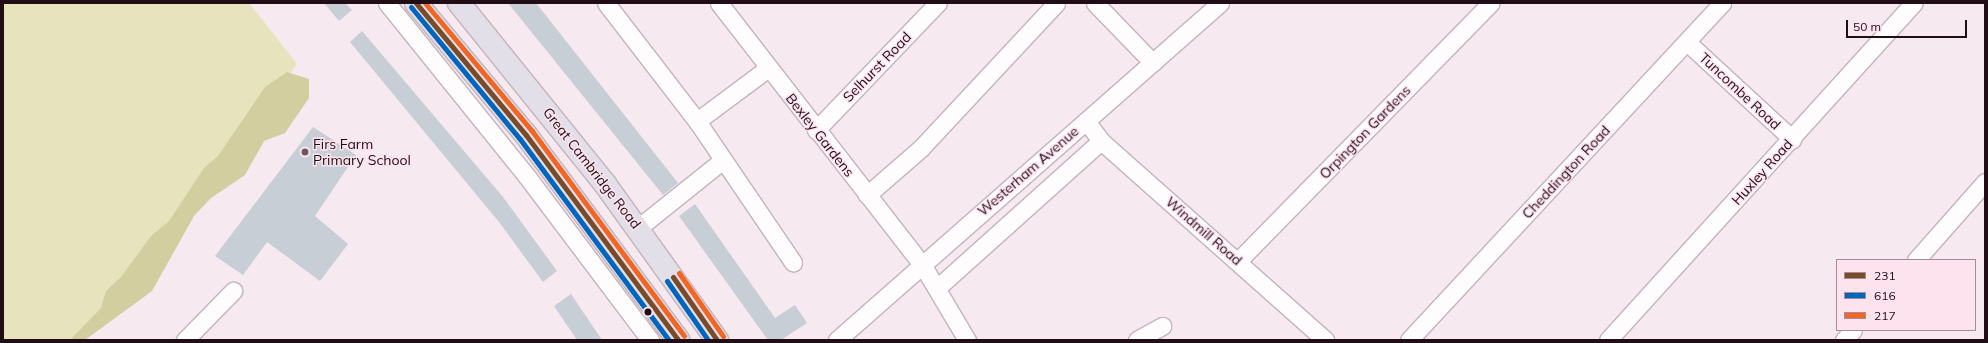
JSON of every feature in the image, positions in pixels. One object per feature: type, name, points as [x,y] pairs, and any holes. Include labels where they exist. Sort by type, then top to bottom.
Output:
[{"type":"highway","points":[[416,3],[531,141],[678,340]]},
{"type":"highway","name":"Great Cambridge Road","points":[[459,3],[638,228],[717,340]]},
{"type":"street","points":[[387,3],[542,196],[650,340]]},
{"type":"street","points":[[606,3],[697,122],[793,262]]},
{"type":"street","name":"Bexley Gardens","points":[[719,3],[922,266],[968,340]]},
{"type":"street","name":"Selhurst Road","points":[[816,130],[938,3]]},
{"type":"street","points":[[867,195],[921,148],[1056,3]]},
{"type":"street","points":[[1095,3],[1153,63]]},
{"type":"street","name":"Westerham Avenue","points":[[845,338],[1004,192],[1220,3]]},
{"type":"street","name":"Orpington Gardens","points":[[1238,261],[1491,3]]},
{"type":"street","name":"Cheddington Road","points":[[1409,340],[1688,43],[1722,3]]},
{"type":"street","name":"Huxley Road","points":[[1608,340],[1914,3]]},
{"type":"street","name":"Tuncombe Road","points":[[1688,43],[1792,139]]},
{"type":"street","points":[[697,122],[768,68]]},
{"type":"street","name":"Windmill Road","points":[[1086,121],[1101,141],[1238,261],[1325,340]]},
{"type":"street","name":"Westerham Avenue","points":[[936,288],[1101,141]]},
{"type":"street","points":[[638,228],[723,160]]},
{"type":"street","points":[[1917,259],[1985,182]]},
{"type":"street","points":[[1004,192],[1021,212]]},
{"type":"street","points":[[185,340],[233,291]]},
{"type":"street","points":[[1137,340],[1162,326]]},
{"type":"street","points":[[1844,340],[1852,331]]},
{"type":"shaded area","points":[[3,3],[249,3],[297,64],[85,340],[3,340]]},
{"type":"shaded area","points":[[287,72],[309,79],[309,98],[285,133],[264,141],[245,175],[211,198],[194,216],[152,291],[85,340],[70,340],[101,308],[106,291],[121,277],[151,236],[169,221],[204,168],[218,156],[265,87]]},
{"type":"building","points":[[324,3],[345,3],[352,10],[339,21]]},
{"type":"building","points":[[508,3],[536,3],[678,183],[663,195]]},
{"type":"building","points":[[362,31],[503,197],[557,271],[543,282],[499,222],[350,42]]},
{"type":"building","points":[[313,127],[356,155],[315,216],[348,244],[320,281],[267,242],[243,275],[215,256]]},
{"type":"building","points":[[695,204],[775,318],[795,305],[807,323],[781,340],[768,340],[679,216]]},
{"type":"building","points":[[571,294],[602,340],[577,340],[554,306]]},
{"type":"transit line","name":"231","points":[[416,3],[526,135],[678,340]]},
{"type":"transit line","name":"217","points":[[425,3],[532,131],[684,336]]},
{"type":"transit line","name":"616","points":[[411,7],[520,139],[669,340]]},
{"type":"transit line","name":"217","points":[[679,273],[723,336]]},
{"type":"transit line","name":"231","points":[[673,277],[717,340]]},
{"type":"transit line","name":"616","points":[[667,281],[708,340]]},
{"type":"place","name":"Firs Farm Primary School","points":[[305,152]]}]
